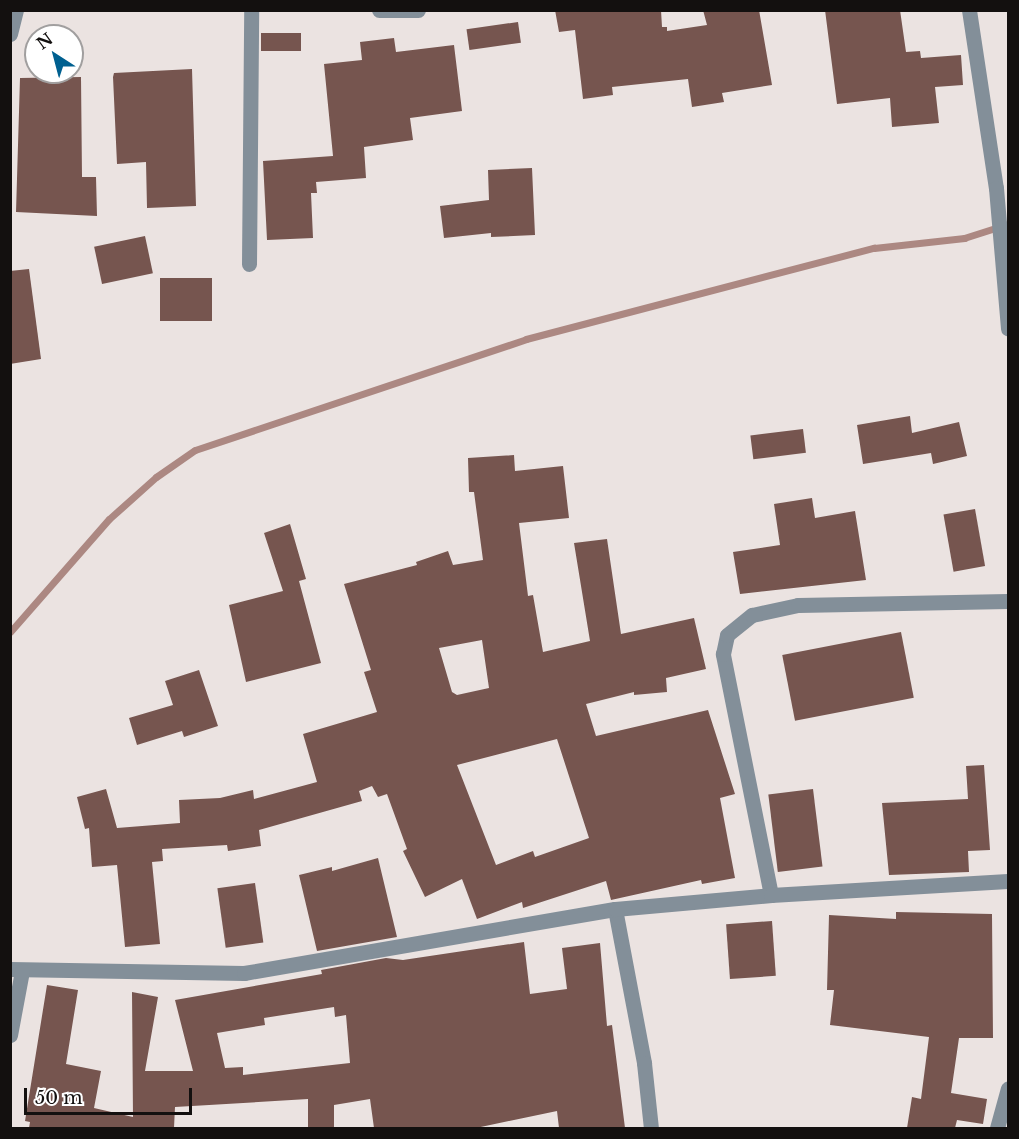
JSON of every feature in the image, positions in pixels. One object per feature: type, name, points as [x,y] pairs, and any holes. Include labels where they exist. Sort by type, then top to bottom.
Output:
[{"type":"street","points":[[10,34],[16,10]]},
{"type":"street","points":[[249,264],[251,10]]},
{"type":"street","points":[[379,10],[418,10]]},
{"type":"street","points":[[969,10],[996,188],[1008,326]]},
{"type":"street","points":[[771,895],[723,654],[727,635],[752,615],[798,605],[1008,601]]},
{"type":"street","points":[[10,1035],[16,970],[244,973],[615,909],[771,895],[1008,881]]},
{"type":"street","points":[[615,909],[644,1063],[651,1128]]},
{"type":"street","points":[[998,1128],[1008,1088]]},
{"type":"building","points":[[555,10],[661,10],[662,27],[667,27],[667,31],[707,25],[703,10],[759,10],[772,85],[722,93],[724,102],[692,107],[688,79],[612,87],[613,95],[583,99],[575,30],[559,32]]},
{"type":"building","points":[[825,10],[900,10],[906,52],[920,51],[921,58],[961,55],[963,85],[935,87],[939,123],[892,127],[890,98],[837,104]]},
{"type":"building","points":[[518,22],[521,43],[469,50],[467,29]]},
{"type":"building","points":[[261,33],[301,33],[301,51],[261,51]]},
{"type":"building","points":[[394,38],[396,52],[454,45],[462,111],[410,118],[413,140],[364,147],[366,178],[316,182],[317,193],[311,193],[313,238],[267,240],[263,161],[333,156],[324,64],[362,60],[360,42]]},
{"type":"building","points":[[192,69],[196,206],[147,208],[146,162],[117,164],[114,73]]},
{"type":"building","points":[[20,78],[24,78],[24,84],[81,84],[82,177],[96,177],[97,216],[16,212]]},
{"type":"building","points":[[532,168],[535,235],[491,237],[491,233],[444,238],[440,206],[489,200],[488,170]]},
{"type":"building","points":[[145,236],[153,273],[102,284],[94,247]]},
{"type":"building","points":[[29,269],[41,359],[10,364],[10,271]]},
{"type":"building","points":[[160,278],[212,278],[212,321],[160,321]]},
{"type":"building","points":[[910,416],[912,433],[959,422],[967,456],[933,464],[931,453],[863,464],[857,425]]},
{"type":"building","points":[[803,429],[806,453],[753,459],[750,435]]},
{"type":"building","points":[[514,455],[515,471],[563,466],[569,518],[519,523],[528,596],[533,595],[543,652],[590,641],[574,543],[607,539],[621,634],[694,618],[706,669],[666,678],[667,692],[634,695],[634,692],[586,704],[596,736],[708,710],[735,794],[720,798],[735,878],[702,884],[701,880],[611,900],[606,881],[523,908],[522,902],[477,919],[462,879],[425,897],[403,851],[407,849],[387,794],[378,797],[372,786],[359,791],[362,801],[259,830],[261,846],[228,851],[227,845],[162,849],[163,861],[152,862],[160,944],[125,947],[117,865],[92,867],[89,828],[85,829],[77,797],[106,789],[117,828],[180,823],[179,800],[220,798],[253,790],[254,799],[317,782],[303,734],[377,712],[364,672],[371,670],[344,584],[417,565],[416,562],[448,551],[453,565],[483,560],[474,492],[469,492],[468,458]],"holes":[[[482,640],[489,688],[457,695],[452,692],[439,648]],[[557,739],[589,838],[535,857],[533,851],[496,865],[457,765]]]},
{"type":"building","points":[[812,498],[815,518],[855,511],[866,580],[740,594],[733,552],[780,545],[774,504]]},
{"type":"building","points":[[975,509],[985,566],[954,572],[943,515]]},
{"type":"building","points":[[290,524],[306,579],[299,581],[321,663],[246,682],[229,605],[283,591],[264,533]]},
{"type":"building","points":[[901,632],[914,698],[795,721],[782,655]]},
{"type":"building","points":[[199,670],[218,726],[184,737],[182,731],[137,745],[129,718],[173,705],[165,681]]},
{"type":"building","points":[[984,765],[990,850],[968,851],[969,872],[889,875],[882,803],[968,799],[966,766]]},
{"type":"building","points":[[813,789],[823,866],[778,872],[768,794]]},
{"type":"building","points":[[378,858],[397,937],[317,951],[299,875],[332,867],[332,871]]},
{"type":"building","points":[[255,883],[263,942],[226,948],[217,888]]},
{"type":"building","points":[[896,912],[992,914],[993,1038],[959,1038],[951,1093],[987,1099],[983,1124],[957,1120],[955,1128],[907,1128],[912,1097],[921,1099],[929,1037],[830,1025],[834,990],[827,990],[829,915],[896,919]]},
{"type":"building","points":[[772,921],[776,976],[730,979],[726,924]]},
{"type":"building","points":[[524,942],[530,994],[567,989],[562,948],[600,943],[607,1026],[612,1025],[625,1128],[559,1128],[557,1111],[476,1128],[374,1128],[370,1099],[334,1105],[334,1128],[308,1128],[308,1099],[175,1107],[174,1128],[29,1128],[30,1122],[25,1121],[47,985],[78,990],[66,1064],[101,1071],[94,1108],[133,1117],[132,992],[158,997],[145,1071],[193,1071],[175,1000],[322,974],[321,970],[386,958],[403,960]],"holes":[[[334,1007],[335,1017],[346,1015],[350,1063],[243,1075],[243,1067],[225,1068],[217,1033],[265,1025],[264,1018]]]},
{"type":"waterway","points":[[10,632],[109,519],[156,477],[195,450],[526,339],[874,248],[964,238],[1008,224]]}]
